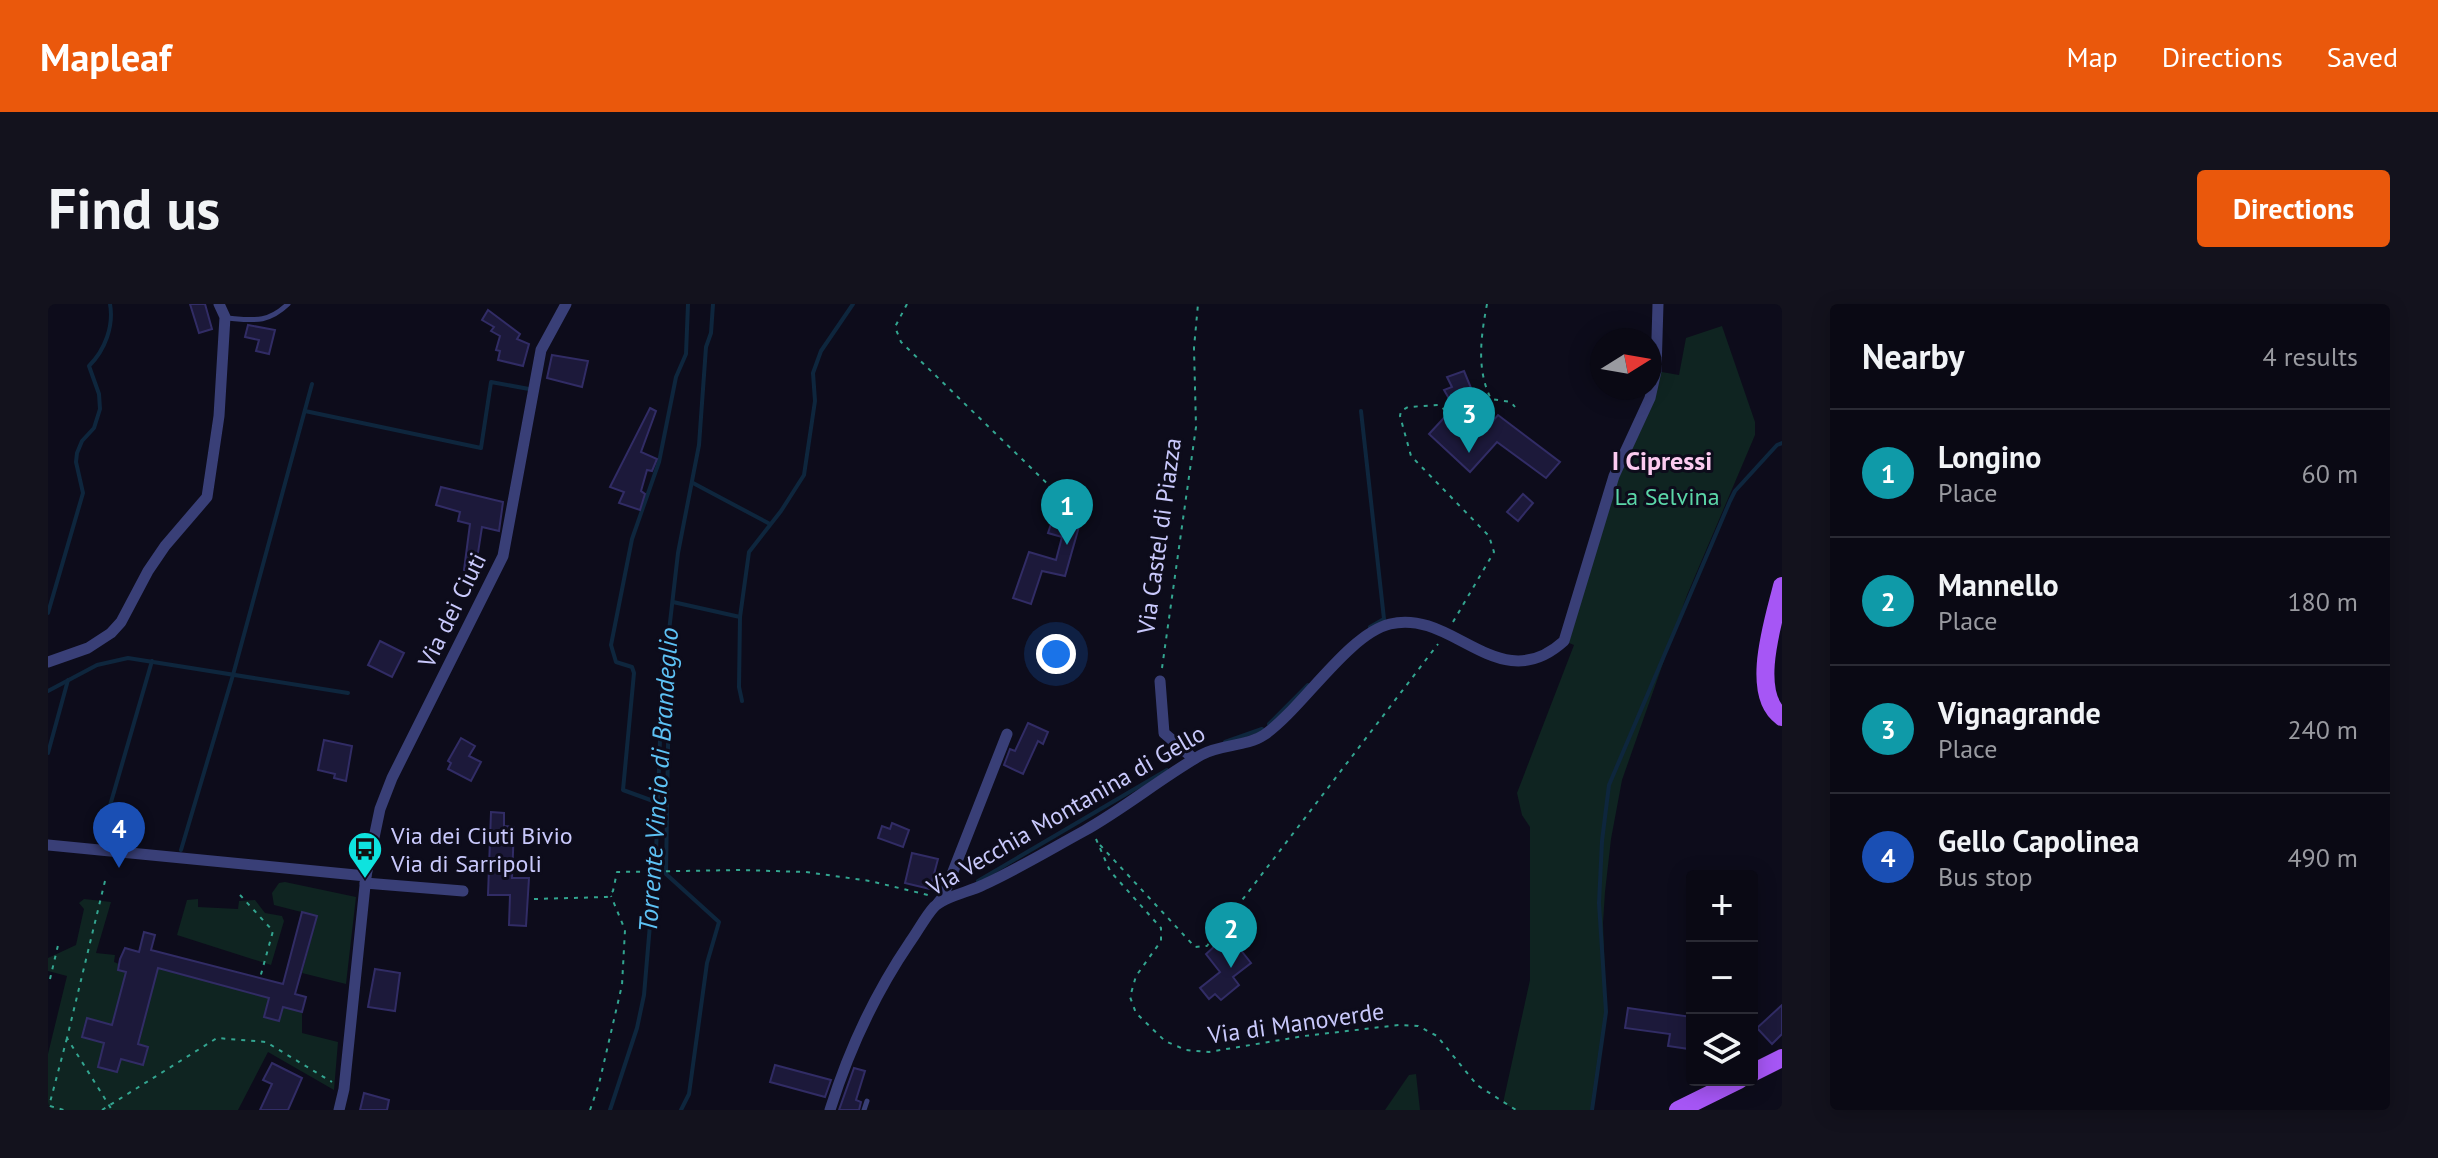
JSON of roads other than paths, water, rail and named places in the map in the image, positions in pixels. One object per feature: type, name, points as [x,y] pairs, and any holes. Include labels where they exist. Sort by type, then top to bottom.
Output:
[{"type":"main road","points":[[1782,586],[1765,669],[1766,693],[1775,712],[1782,717]]},
{"type":"main road","points":[[1758,1070],[1782,1058]]},
{"type":"main road","points":[[1678,1110],[1727,1086]]},
{"type":"street","points":[[48,662],[88,648],[111,633],[121,622],[165,546],[207,497],[219,416],[225,317],[219,304]]},
{"type":"street","name":"Via dei Ciuti","points":[[339,1110],[344,1089],[365,879],[380,809],[392,778],[503,556],[539,359],[566,304]]},
{"type":"street","name":"Via Vecchia Montanina di Gello","points":[[830,1110],[848,1054],[886,976],[938,904],[985,884],[1088,829],[1207,752],[1266,733],[1375,630],[1400,622],[1417,624],[1504,661],[1533,658],[1549,652],[1564,641],[1614,476],[1650,398],[1656,371],[1658,304]]},
{"type":"street","points":[[1160,681],[1164,733],[1194,759]]},
{"type":"street","points":[[938,904],[1007,734]]},
{"type":"street","points":[[48,845],[463,891]]},
{"type":"lane","points":[[225,317],[266,319],[288,304]]},
{"type":"lane","points":[[864,1110],[867,1101]]},
{"type":"waterway","points":[[48,613],[83,493],[77,453],[82,441],[94,428],[100,409],[99,394],[89,366],[100,353],[107,337],[111,321],[110,304]]},
{"type":"waterway","points":[[656,802],[623,790],[634,673],[632,667],[616,662],[611,645],[632,539],[659,462],[676,377],[686,354],[688,304]]},
{"type":"waterway","name":"Torrente Vincio di Brandeglio","points":[[610,1110],[637,1028],[644,995],[656,854],[663,653],[699,445],[706,347],[711,333],[713,304]]},
{"type":"waterway","points":[[742,701],[739,687],[740,617],[749,552],[804,475],[815,401],[813,373],[821,351],[853,304]]},
{"type":"waterway","points":[[305,411],[481,448],[491,382],[529,389]]},
{"type":"waterway","points":[[181,850],[233,675],[312,384]]},
{"type":"waterway","points":[[1361,411],[1384,619],[1370,627]]},
{"type":"waterway","points":[[1592,1110],[1606,1012],[1599,903],[1609,785],[1735,491],[1782,443]]},
{"type":"waterway","points":[[693,483],[770,524]]},
{"type":"waterway","points":[[673,602],[740,617]]},
{"type":"waterway","points":[[48,691],[97,665],[128,658],[348,693]]},
{"type":"waterway","points":[[664,659],[669,685],[666,874],[719,922],[707,963],[689,1094],[681,1110]]},
{"type":"waterway","points":[[100,840],[152,661]]},
{"type":"waterway","points":[[48,753],[68,680]]},
{"type":"waterway","points":[[1269,724],[1308,685]]},
{"type":"waterway","points":[[1225,742],[1262,729]]},
{"type":"waterway","points":[[978,881],[1167,770]]},
{"type":"place","name":"Vignagrande","points":[[1469,453]]},
{"type":"place","name":"Longino","points":[[1067,545]]},
{"type":"place","name":"Gello Capolinea","points":[[119,868]]},
{"type":"place","name":"Via dei Ciuti Bivio Via di Sarripoli","points":[[365,880]]},
{"type":"place","name":"Mannello","points":[[1231,968]]},
{"type":"district","name":"I Cipressi","points":[[1662,460]]},
{"type":"park label","name":"La Selvina","points":[[1667,496]]}]
